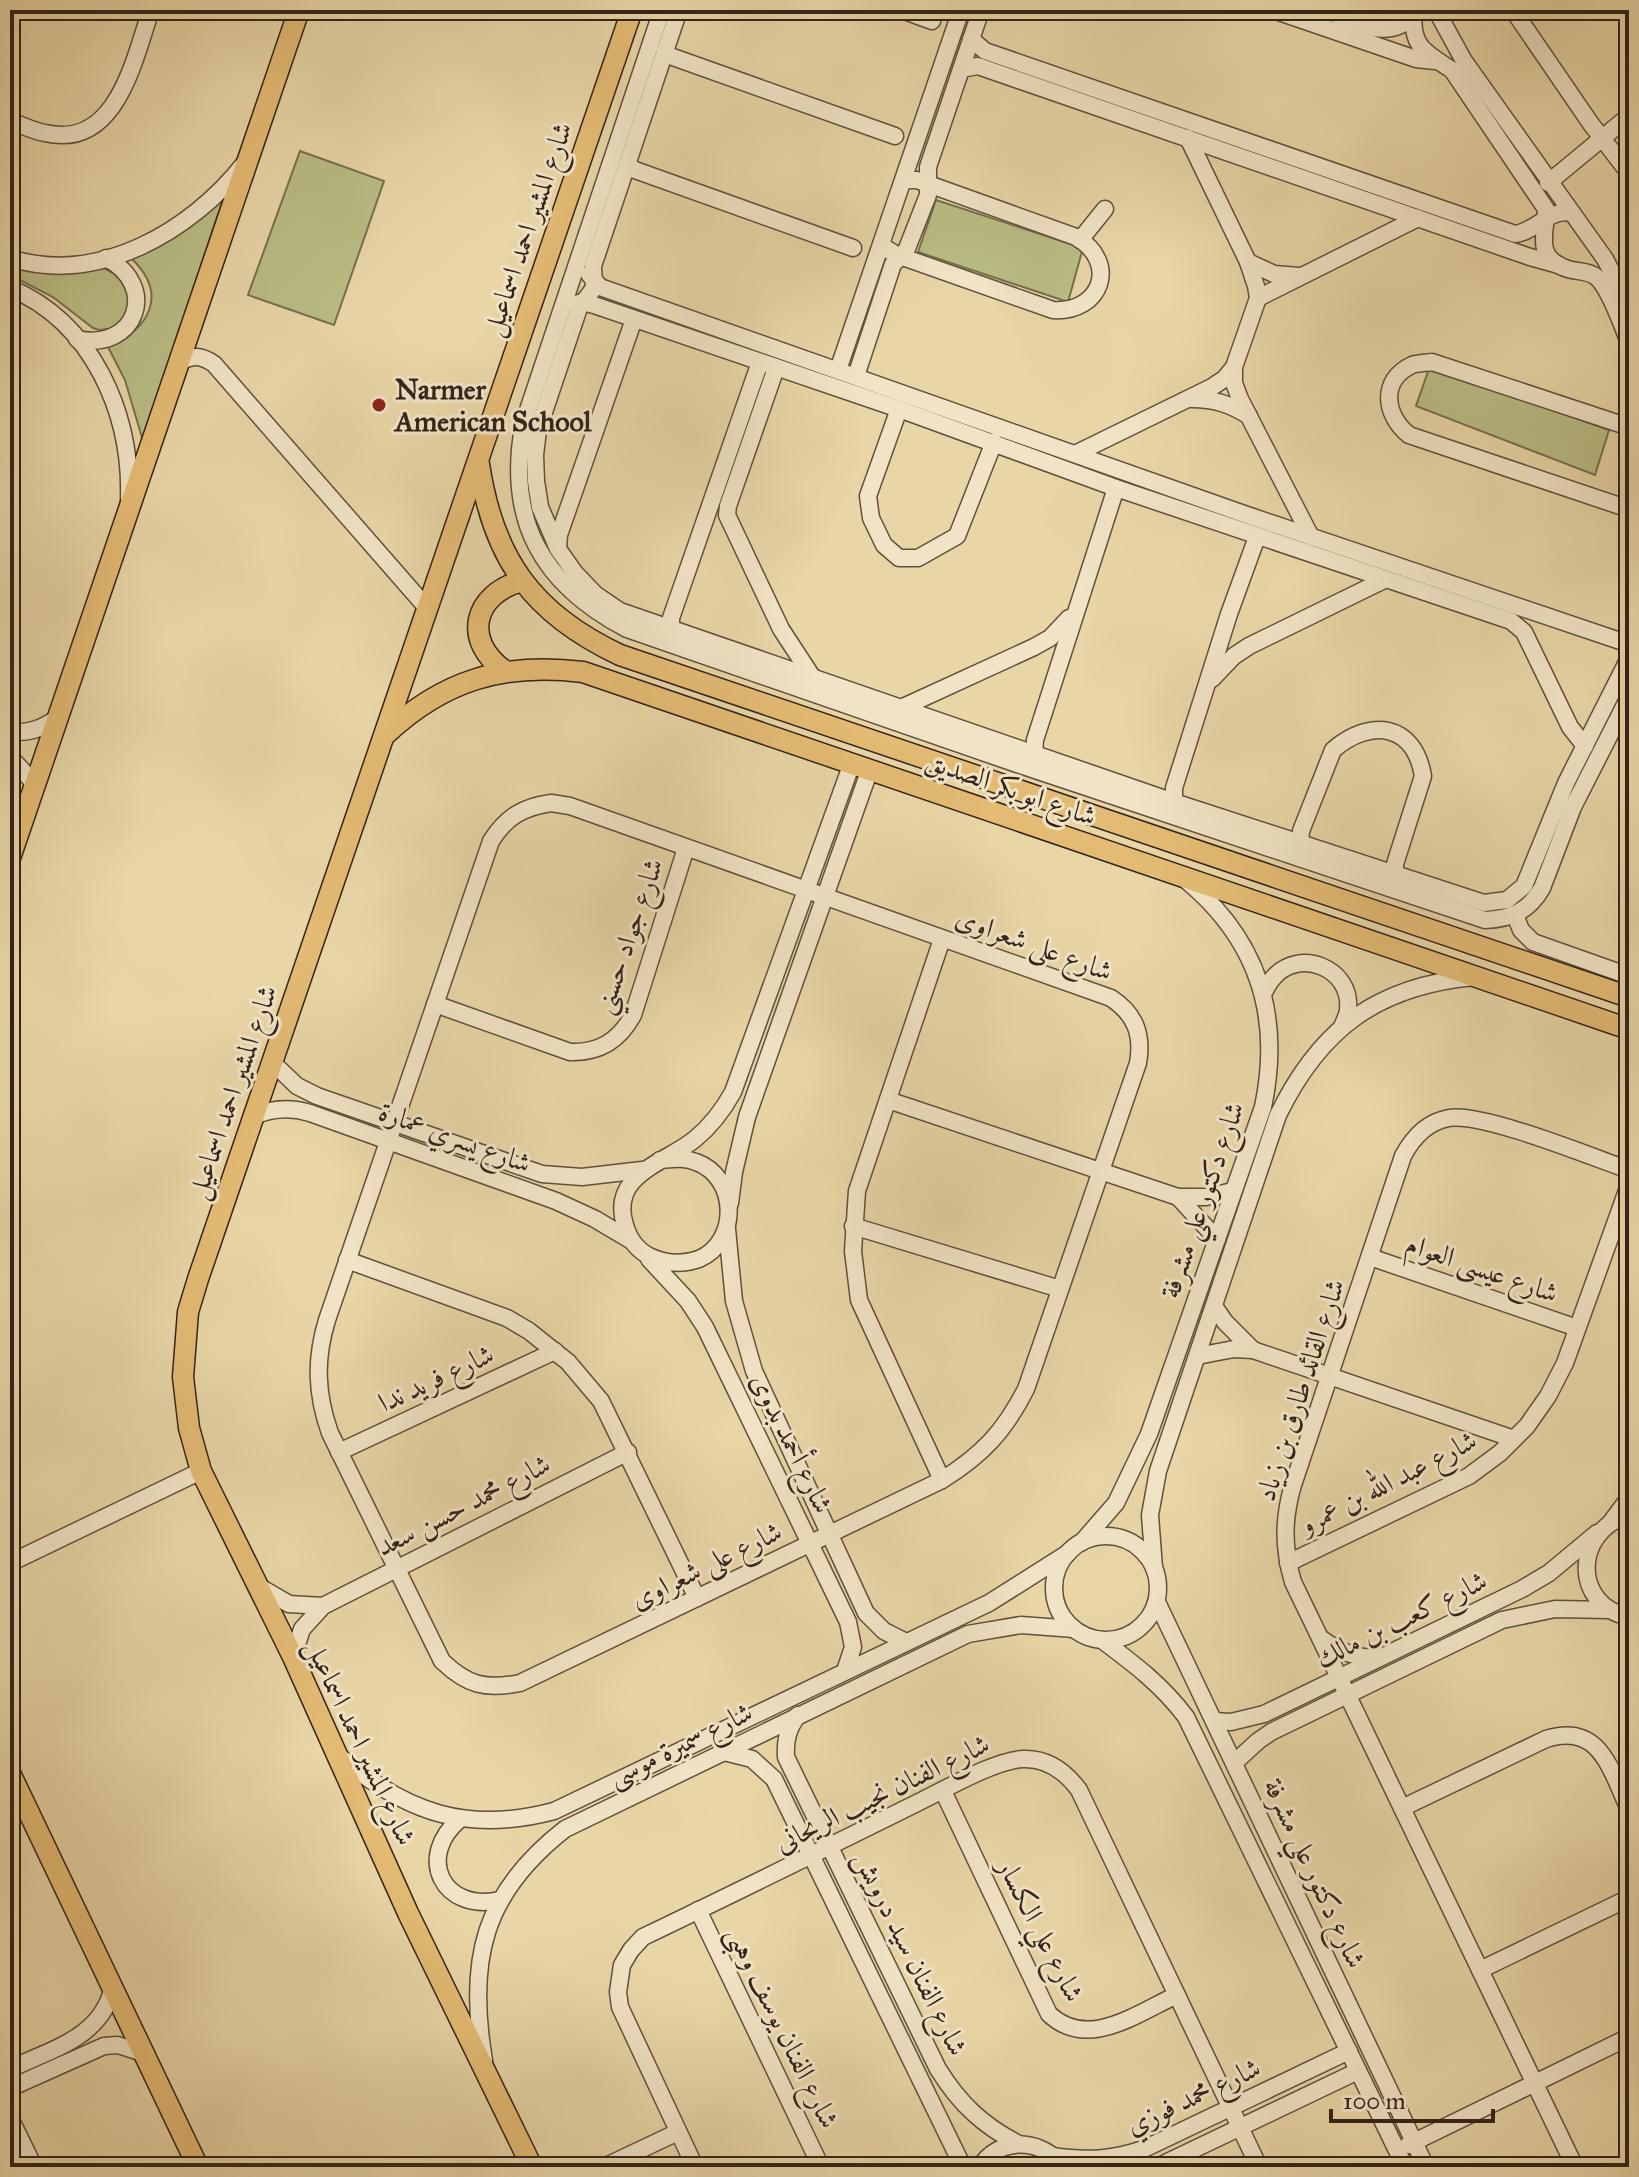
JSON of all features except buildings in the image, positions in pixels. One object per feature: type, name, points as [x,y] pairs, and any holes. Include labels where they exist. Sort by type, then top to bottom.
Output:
[{"type":"main road","points":[[10,858],[299,10]]},
{"type":"main road","name":"شارع المشير احمد اسماعيل","points":[[532,2167],[408,1913],[293,1657],[201,1471],[183,1377],[188,1312],[632,10]]},
{"type":"main road","name":"شارع ابو بكر الصديق","points":[[479,459],[485,502],[500,544],[522,581],[566,625],[592,642],[620,655],[1629,997]]},
{"type":"main road","points":[[505,671],[490,661],[481,646],[479,620],[491,596],[505,586],[522,581]]},
{"type":"main road","name":"شارع ابو بكر الصديق","points":[[382,738],[426,701],[477,678],[505,671],[557,669],[596,675],[1629,1029]]},
{"type":"main road","points":[[1075,840],[1086,812]]},
{"type":"main road","points":[[1564,1006],[1572,977]]},
{"type":"main road","points":[[10,1773],[198,2167]]},
{"type":"main road","points":[[10,1795],[29,1813]]},
{"type":"street","points":[[10,121],[47,134],[63,135],[80,132],[108,114],[118,100],[151,10]]},
{"type":"street","points":[[662,10],[524,422],[519,447],[520,496],[535,543],[562,584],[601,615],[627,629],[758,666],[940,729],[1484,903],[1496,903],[1517,894],[1530,876],[1566,783],[1585,746],[1629,697]]},
{"type":"street","points":[[679,10],[593,266],[592,294],[583,302],[538,430],[536,481],[540,507],[558,549],[575,573],[595,594],[620,611],[758,666],[813,678],[901,708],[940,729]]},
{"type":"street","points":[[902,10],[932,21]]},
{"type":"street","points":[[838,370],[961,10]]},
{"type":"street","points":[[856,376],[893,264],[903,255],[929,185],[928,167],[981,10]]},
{"type":"street","points":[[1273,10],[1416,59],[1448,59],[1455,46]]},
{"type":"street","points":[[1324,10],[1387,30],[1402,25],[1416,12]]},
{"type":"street","points":[[1436,10],[1455,46],[1548,183],[1594,243],[1629,305]]},
{"type":"street","points":[[1513,10],[1629,173]]},
{"type":"street","points":[[1416,12],[1415,36],[1421,48],[1452,70],[1546,209],[1542,233],[1550,256],[1567,267],[1589,265],[1595,251],[1594,243]]},
{"type":"street","points":[[971,39],[984,51],[1515,234],[1524,233],[1557,212],[1572,213]]},
{"type":"street","points":[[665,51],[670,56],[895,136]]},
{"type":"street","points":[[961,69],[980,67],[1530,257],[1595,276],[1602,283],[1629,342]]},
{"type":"street","points":[[1548,183],[1629,116]]},
{"type":"street","points":[[1188,138],[1248,262],[1258,298],[1234,367],[1234,383],[1311,537]]},
{"type":"street","points":[[10,258],[49,265],[106,258],[162,236],[212,201],[250,156]]},
{"type":"street","points":[[1303,178],[1309,162]]},
{"type":"street","points":[[627,165],[853,248]]},
{"type":"street","points":[[882,242],[891,252],[1053,310],[1079,308],[1089,300],[1099,284],[1099,262],[1095,252],[1080,240],[917,180],[904,180]]},
{"type":"street","points":[[1080,240],[1105,209]]},
{"type":"street","points":[[1258,298],[1418,218]]},
{"type":"street","points":[[77,339],[92,343],[108,340],[121,333],[131,321],[136,306],[136,291],[120,265],[106,258]]},
{"type":"street","points":[[1248,262],[1274,274],[1303,275]]},
{"type":"street","points":[[574,272],[586,272],[600,287],[1284,528],[1629,644]]},
{"type":"street","points":[[10,288],[39,303],[77,339],[103,376],[121,418],[127,448],[128,509]]},
{"type":"street","points":[[565,298],[570,304],[583,302],[697,340],[1518,626],[1568,722],[1585,746]]},
{"type":"street","points":[[558,549],[559,535],[634,319]]},
{"type":"street","points":[[697,340],[703,323]]},
{"type":"street","points":[[179,362],[192,356],[203,356],[214,364],[427,608]]},
{"type":"street","points":[[1629,427],[1432,362],[1413,365],[1398,376],[1390,391],[1391,415],[1409,435],[1629,509]]},
{"type":"street","points":[[671,629],[671,618],[768,365]]},
{"type":"street","points":[[768,365],[727,515],[781,629],[813,678]]},
{"type":"street","points":[[1075,454],[1188,399],[1224,379],[1234,367]]},
{"type":"street","points":[[1188,399],[1210,399],[1231,405],[1250,417]]},
{"type":"street","points":[[899,409],[868,496],[871,518],[884,545],[899,558],[918,558],[957,536],[994,442]]},
{"type":"street","points":[[1024,756],[1035,740],[1116,488]]},
{"type":"street","points":[[540,507],[546,511],[570,504]]},
{"type":"street","points":[[1174,802],[1174,788],[1229,614],[1249,534],[1247,515]]},
{"type":"street","points":[[1278,544],[1284,528]]},
{"type":"street","points":[[1209,683],[1234,656],[1384,580]]},
{"type":"street","points":[[901,708],[1034,647],[1064,626],[1075,611]]},
{"type":"street","points":[[1229,614],[1232,624],[1246,637],[1267,637]]},
{"type":"street","points":[[758,666],[780,651],[783,640],[781,629]]},
{"type":"street","points":[[1034,647],[1049,654],[1057,668]]},
{"type":"street","points":[[1024,756],[1470,916],[1500,919],[1515,915],[1536,899],[1542,888],[1629,658]]},
{"type":"street","points":[[938,691],[935,714],[940,729]]},
{"type":"street","points":[[10,732],[26,733],[41,729],[57,718]]},
{"type":"street","points":[[1568,722],[1582,725],[1607,722]]},
{"type":"street","points":[[1300,844],[1301,831],[1333,750],[1372,730],[1394,731],[1408,740],[1423,776],[1395,864],[1395,875]]},
{"type":"street","points":[[10,757],[35,784]]},
{"type":"street","points":[[861,766],[825,897],[747,1117],[734,1172],[727,1228],[717,1245],[702,1258],[683,1264],[663,1263],[645,1255],[632,1241],[624,1223],[623,1203],[630,1185],[642,1170],[678,1151],[703,1132],[733,1092],[806,890],[861,766]]},
{"type":"street","name":"شارع على شعراوى","points":[[551,803],[570,806],[806,890],[1111,998],[1133,1018],[1141,1048],[1138,1063],[1026,1389],[1011,1417],[992,1442],[969,1464],[942,1480],[520,1683],[498,1687],[477,1685],[457,1676],[442,1661],[339,1452],[323,1413],[317,1372],[321,1339],[491,841],[501,825],[515,813],[551,803]]},
{"type":"street","name":"شارع جواد حسني","points":[[435,1004],[570,1052],[596,1050],[608,1045],[618,1037],[633,1015],[686,848]]},
{"type":"street","name":"شارع دكتور علي مشرفة","points":[[1082,1542],[1116,1503],[1149,1434],[1263,1107],[1269,1080],[1271,1051],[1263,994],[1241,941],[1205,896],[1183,877]]},
{"type":"street","points":[[1515,915],[1521,930],[1533,942],[1629,976]]},
{"type":"street","points":[[942,939],[857,1191],[853,1226],[859,1300],[942,1480]]},
{"type":"street","points":[[1263,994],[1273,978],[1287,966],[1305,962],[1323,965],[1338,976],[1347,992],[1348,1010],[1342,1027]]},
{"type":"street","name":"شارع دكتور علي مشرفة","points":[[1154,1568],[1150,1515],[1158,1471],[1278,1115],[1294,1082],[1308,1062],[1342,1027],[1372,1006],[1406,990],[1442,980],[1479,977]]},
{"type":"street","name":"شارع يسري عمارة","points":[[273,1063],[288,1079],[306,1091],[542,1174],[593,1177],[642,1170]]},
{"type":"street","points":[[888,1100],[1178,1197],[1206,1197],[1233,1191]]},
{"type":"street","name":"شارع يسري عمارة","points":[[254,1116],[276,1109],[299,1110],[556,1201],[632,1241]]},
{"type":"street","name":"شارع القائد طارق بن زياد","points":[[1575,2167],[1293,1582],[1285,1532],[1289,1500],[1403,1156],[1420,1132],[1445,1118],[1475,1118],[1629,1170]]},
{"type":"street","points":[[660,1160],[679,1158],[698,1162],[714,1174],[725,1190],[729,1209]]},
{"type":"street","name":"شارع عبد الله بن عمرو","points":[[1288,1563],[1469,1476],[1514,1439],[1537,1412],[1565,1363],[1629,1185]]},
{"type":"street","points":[[1178,1197],[1217,1239]]},
{"type":"street","points":[[853,1226],[1060,1289]]},
{"type":"street","name":"شارع أحمد بدوى","points":[[727,1228],[734,1301],[745,1348],[866,1613],[884,1631],[906,1642]]},
{"type":"street","name":"شارع أحمد بدوى","points":[[645,1255],[678,1288],[705,1327],[811,1543],[852,1634],[853,1647],[845,1671]]},
{"type":"street","name":"شارع عيسى العوام","points":[[1370,1257],[1577,1328]]},
{"type":"street","points":[[347,1260],[507,1318],[555,1351],[586,1381],[601,1401],[697,1598]]},
{"type":"street","points":[[1206,1270],[1224,1276]]},
{"type":"street","points":[[1214,1306],[1238,1337],[1253,1350]]},
{"type":"street","points":[[1197,1356],[1216,1351],[1253,1350],[1514,1439]]},
{"type":"street","name":"شارع فريد ندا","points":[[339,1452],[555,1351]]},
{"type":"street","name":"شارع محمد حسن سعد","points":[[293,1657],[302,1629],[323,1606],[628,1452]]},
{"type":"street","points":[[10,1563],[201,1471]]},
{"type":"street","points":[[1611,1522],[1629,1498]]},
{"type":"street","points":[[1611,1522],[1629,1515]]},
{"type":"street","name":"شارع كعب بن مالك","points":[[1214,1721],[1239,1721],[1264,1714],[1522,1589],[1549,1573],[1611,1522]]},
{"type":"street","points":[[1597,1533],[1589,1549],[1587,1574],[1597,1598],[1623,1616]]},
{"type":"street","points":[[1098,1537],[1115,1537],[1138,1548],[1154,1568],[1158,1585],[1157,1602],[1149,1618],[1136,1631],[1120,1638],[1102,1640],[1074,1629],[1062,1616],[1055,1601],[1054,1584],[1059,1567],[1068,1553],[1082,1542],[1098,1537]]},
{"type":"street","name":"شارع سميرة موسى","points":[[340,1757],[389,1792],[424,1809],[460,1819],[492,1822],[524,1819],[554,1811],[989,1603],[1068,1553]]},
{"type":"street","points":[[255,1584],[289,1604],[323,1606]]},
{"type":"street","name":"شارع دكتور علي مشرفة","points":[[1157,1602],[1426,2167]]},
{"type":"street","name":"شارع كعب بن مالك","points":[[1234,1763],[1271,1732],[1502,1620],[1555,1609],[1623,1616]]},
{"type":"street","name":"شارع سميرة موسى","points":[[486,2073],[479,2030],[479,1962],[487,1930],[500,1900],[518,1873],[539,1849],[565,1829],[968,1634],[1021,1625],[1074,1629]]},
{"type":"street","points":[[1320,1637],[1343,1652],[1380,1658]]},
{"type":"street","name":"شارع دكتور علي مشرفة","points":[[1102,1640],[1149,1675],[1169,1694],[1186,1717],[1405,2167]]},
{"type":"street","name":"شارع الفنان سيد درويش","points":[[798,1715],[789,1727],[785,1742],[786,1757],[950,2088],[980,2121],[1019,2144],[1037,2147],[1057,2161]]},
{"type":"street","points":[[1402,1808],[1562,1734],[1580,1736],[1596,1745],[1607,1761],[1629,1809]]},
{"type":"street","name":"شارع الفنان سيد درويش","points":[[724,1752],[752,1759],[774,1779],[963,2167]]},
{"type":"street","name":"شارع الفنان نجيب الريحانى","points":[[695,2167],[620,2007],[619,1978],[631,1950],[643,1937],[1012,1760],[1038,1760],[1062,1771],[1079,1790],[1259,2167]]},
{"type":"street","name":"شارع علي الكسار","points":[[943,1791],[1049,2014],[1058,2022],[1080,2031],[1104,2029],[1177,1995]]},
{"type":"street","points":[[460,1819],[447,1830],[439,1845],[437,1862],[441,1879],[452,1893],[466,1901],[483,1904],[500,1900]]},
{"type":"street","points":[[1480,1970],[1629,1898]]},
{"type":"street","name":"شارع الفنان يوسف وهبى","points":[[698,1910],[821,2167]]},
{"type":"street","points":[[10,2069],[82,2034],[94,2025],[110,2001],[113,1986]]},
{"type":"street","points":[[1397,2150],[1629,2037]]},
{"type":"street","points":[[10,2088],[104,2046],[133,2048],[146,2054]]},
{"type":"street","name":"شارع محمد فوزي","points":[[1057,2161],[1128,2155],[1349,2051]]},
{"type":"street","name":"شارع محمد فوزي","points":[[1157,2167],[1358,2071]]},
{"type":"street","points":[[10,2118],[34,2167]]},
{"type":"street","points":[[604,2167],[678,2132]]},
{"type":"street","points":[[980,2167],[993,2153],[1019,2144]]},
{"type":"green space","points":[[300,151],[384,181],[334,325],[248,295]]},
{"type":"green space","points":[[223,199],[143,441],[125,380],[108,347],[134,331],[149,310],[150,285],[132,259],[184,230]]},
{"type":"green space","points":[[936,200],[1083,248],[1068,302],[918,252]]},
{"type":"green space","points":[[10,266],[59,273],[104,268],[126,280],[131,309],[115,328],[93,328],[53,297],[10,275]]},
{"type":"green space","points":[[1430,366],[1609,430],[1595,475],[1416,406]]},
{"type":"place","name":"Narmer American School","points":[[379,405]]}]
